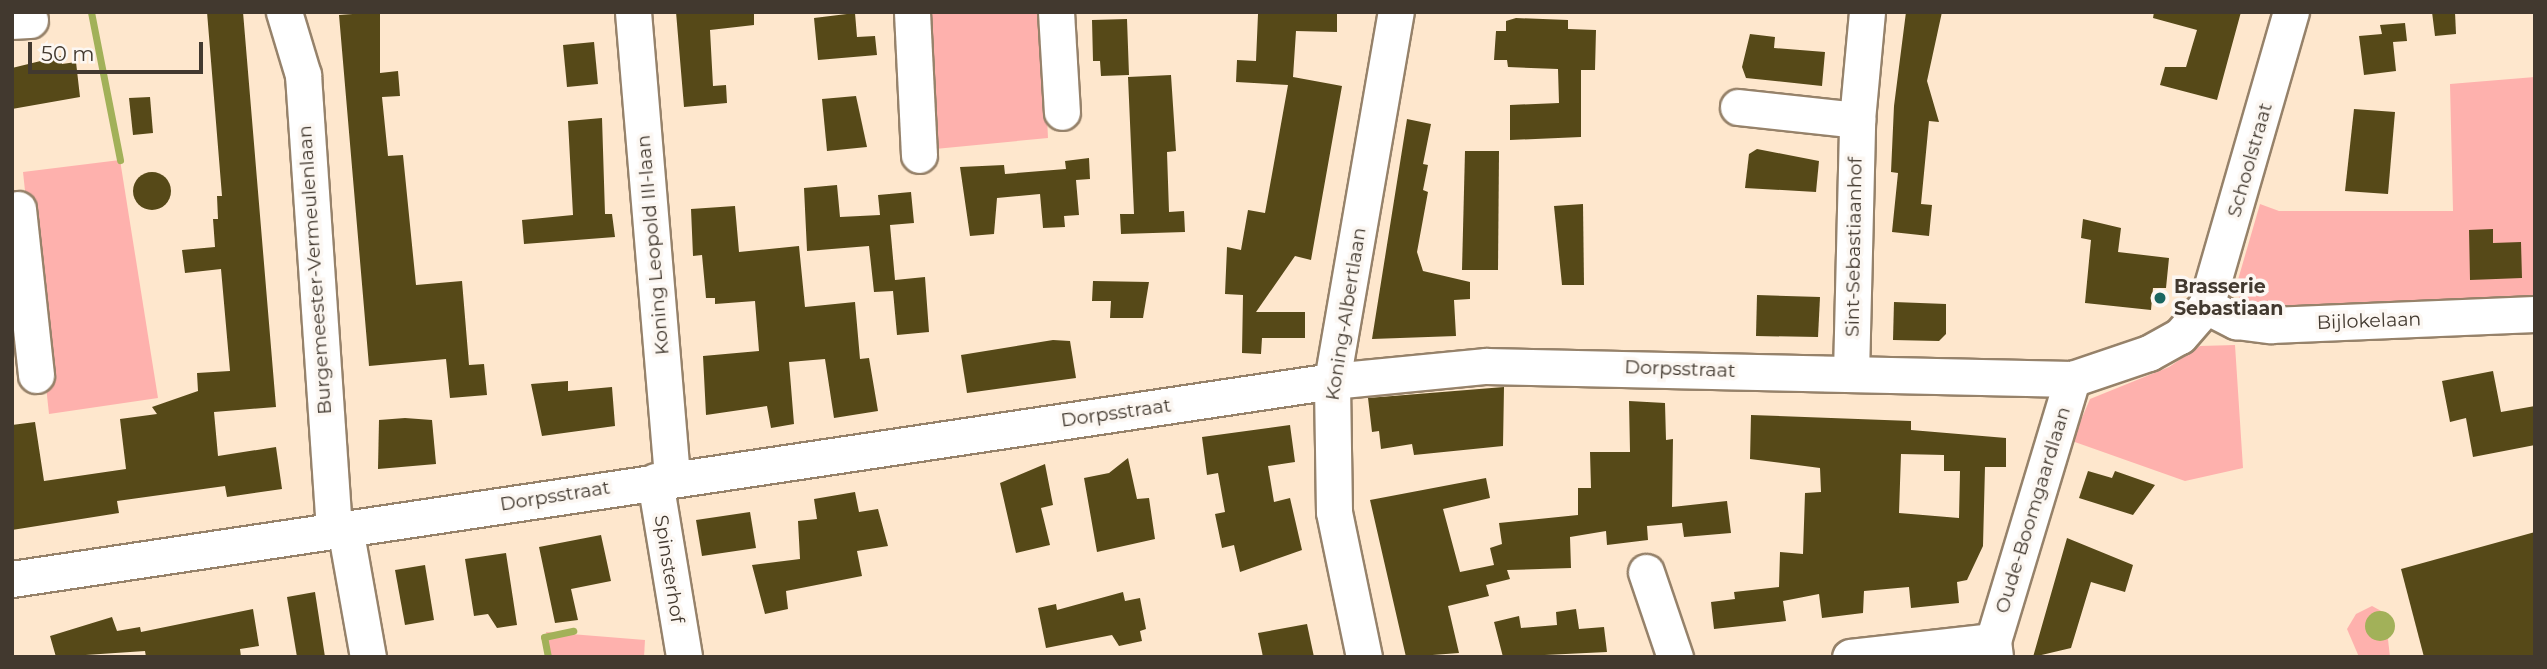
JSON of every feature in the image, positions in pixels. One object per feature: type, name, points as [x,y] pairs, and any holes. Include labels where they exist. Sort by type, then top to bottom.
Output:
[{"type":"street","name":"Burgemeester-Vermeulenlaan","points":[[284,12],[303,75],[340,529],[368,657]]},
{"type":"street","name":"Koning Leopold III-laan","points":[[633,12],[664,480]]},
{"type":"street","points":[[912,12],[919,155]]},
{"type":"street","points":[[1056,12],[1062,112]]},
{"type":"street","name":"Koning-Albertlaan","points":[[1364,657],[1334,512],[1332,381],[1396,12]]},
{"type":"street","name":"Sint-Sebastiaanhof","points":[[1851,374],[1857,120],[1867,12]]},
{"type":"street","name":"Schoolstraat","points":[[2206,306],[2291,12]]},
{"type":"street","points":[[1738,107],[1857,120]]},
{"type":"street","points":[[18,209],[20,299],[36,375]]},
{"type":"street","name":"Dorpsstraat","points":[[12,579],[1332,381],[1486,366],[2072,379],[2149,354],[2180,336],[2206,306]]},
{"type":"street","name":"Bijlokelaan","points":[[2206,306],[2262,325],[2535,314]]},
{"type":"street","name":"Oude-Boomgaardlaan","points":[[1850,657],[1994,649],[2072,379]]},
{"type":"street","name":"Spinsterhof","points":[[664,480],[684,657]]},
{"type":"street","points":[[1646,572],[1675,657]]},
{"type":"shaded area","points":[[920,12],[1042,12],[1048,138],[935,149]]},
{"type":"shaded area","points":[[2535,77],[2535,301],[2251,309],[2241,301],[2235,290],[2260,204],[2279,211],[2453,211],[2450,84]]},
{"type":"shaded area","points":[[120,160],[158,398],[49,414],[23,172]]},
{"type":"shaded area","points":[[2235,345],[2243,468],[2185,481],[2072,441],[2090,399],[2169,367],[2200,346]]},
{"type":"shaded area","points":[[2372,606],[2385,613],[2390,657],[2359,657],[2347,629],[2356,614]]},
{"type":"shaded area","points":[[2380,611],[2386,612],[2394,620],[2394,632],[2386,640],[2380,641],[2374,640],[2366,632],[2365,626],[2366,620],[2374,612]]},
{"type":"shaded area","points":[[546,632],[645,640],[644,657],[551,657]]},
{"type":"building","points":[[207,12],[243,12],[276,407],[214,412],[218,456],[276,447],[282,489],[227,497],[225,486],[117,501],[119,513],[12,530],[12,425],[35,422],[44,481],[126,469],[120,419],[157,414],[152,407],[198,391],[197,373],[230,371],[221,269],[185,273],[182,250],[215,247],[213,219],[218,219],[217,196],[222,196]]},
{"type":"building","points":[[380,12],[380,73],[398,71],[400,96],[382,97],[388,156],[403,155],[416,285],[462,281],[469,365],[484,364],[487,395],[450,398],[446,359],[369,366],[339,15]]},
{"type":"building","points":[[676,12],[754,12],[754,25],[710,30],[713,86],[726,85],[727,103],[684,107]]},
{"type":"building","points":[[1337,12],[1337,32],[1296,31],[1293,77],[1342,86],[1311,260],[1295,256],[1256,312],[1305,312],[1305,338],[1262,338],[1261,354],[1242,353],[1243,295],[1225,294],[1227,247],[1241,250],[1248,210],[1265,213],[1288,85],[1236,82],[1237,60],[1256,61],[1258,14]]},
{"type":"building","points":[[1906,12],[1942,12],[1927,81],[1939,122],[1929,121],[1921,204],[1932,205],[1929,236],[1892,232],[1898,173],[1891,172],[1894,106]]},
{"type":"building","points":[[2154,12],[2241,12],[2217,100],[2160,85],[2165,67],[2186,67],[2197,30],[2153,18]]},
{"type":"building","points":[[2432,12],[2455,12],[2456,34],[2435,36]]},
{"type":"building","points":[[855,13],[857,37],[875,36],[877,55],[818,60],[814,18]]},
{"type":"building","points":[[1516,18],[1568,20],[1568,29],[1596,30],[1595,70],[1581,70],[1581,137],[1510,140],[1510,105],[1559,103],[1558,69],[1508,67],[1507,60],[1494,60],[1496,31],[1506,31],[1506,21]]},
{"type":"building","points":[[1127,19],[1129,75],[1101,76],[1100,61],[1093,61],[1092,20]]},
{"type":"building","points":[[2405,23],[2407,41],[2393,42],[2396,71],[2364,75],[2359,36],[2382,34],[2380,25]]},
{"type":"building","points":[[1750,34],[1775,37],[1774,48],[1825,52],[1822,86],[1746,78],[1742,67]]},
{"type":"building","points":[[594,42],[598,84],[567,87],[563,45]]},
{"type":"building","points":[[61,56],[62,64],[76,62],[80,97],[12,109],[12,68]]},
{"type":"building","points":[[1171,75],[1176,151],[1167,152],[1169,212],[1184,211],[1185,232],[1121,234],[1120,214],[1134,214],[1128,77]]},
{"type":"building","points":[[856,96],[867,147],[827,151],[822,99]]},
{"type":"building","points":[[150,97],[153,133],[133,135],[129,98]]},
{"type":"building","points":[[2354,109],[2395,112],[2388,194],[2345,191]]},
{"type":"building","points":[[602,118],[605,214],[612,214],[615,237],[524,244],[522,220],[573,215],[568,121]]},
{"type":"building","points":[[1407,119],[1431,124],[1423,164],[1428,165],[1423,190],[1428,192],[1417,252],[1423,271],[1470,282],[1470,299],[1454,300],[1456,336],[1372,339]]},
{"type":"building","points":[[1757,149],[1819,161],[1816,192],[1745,188],[1749,154]]},
{"type":"building","points":[[1465,151],[1499,151],[1498,270],[1462,270]]},
{"type":"building","points":[[1089,158],[1090,179],[1076,180],[1079,215],[1064,216],[1065,227],[1043,228],[1040,194],[997,198],[994,234],[970,236],[960,167],[1004,165],[1005,174],[1066,169],[1065,161]]},
{"type":"building","points":[[152,172],[165,178],[171,191],[165,204],[152,210],[139,204],[133,191],[139,178]]},
{"type":"building","points":[[837,185],[840,217],[880,215],[878,195],[911,192],[914,223],[890,225],[895,280],[925,277],[929,332],[897,335],[893,291],[874,292],[869,246],[807,251],[804,188]]},
{"type":"building","points":[[1583,204],[1584,285],[1562,285],[1554,206]]},
{"type":"building","points":[[735,206],[739,252],[799,246],[805,307],[855,302],[860,359],[869,358],[878,411],[834,418],[825,359],[789,362],[794,424],[771,428],[767,406],[706,415],[703,356],[759,351],[755,301],[715,304],[715,298],[706,298],[702,255],[693,256],[691,209]]},
{"type":"building","points":[[2083,219],[2121,228],[2118,252],[2169,258],[2166,288],[2153,288],[2151,310],[2085,303],[2091,240],[2081,238]]},
{"type":"building","points":[[2493,229],[2493,243],[2521,242],[2522,278],[2470,280],[2469,230]]},
{"type":"building","points":[[1093,281],[1149,282],[1143,318],[1110,318],[1111,301],[1092,301]]},
{"type":"building","points":[[1757,295],[1820,297],[1818,337],[1756,336]]},
{"type":"building","points":[[1894,302],[1946,304],[1946,334],[1939,341],[1893,340]]},
{"type":"building","points":[[1053,340],[1070,341],[1076,378],[967,393],[961,355]]},
{"type":"building","points":[[2493,371],[2501,412],[2535,406],[2535,445],[2473,457],[2466,418],[2450,422],[2442,381]]},
{"type":"building","points":[[568,381],[568,391],[612,387],[615,426],[542,436],[531,384]]},
{"type":"building","points":[[1504,387],[1503,446],[1414,455],[1412,444],[1381,449],[1379,431],[1372,432],[1368,398]]},
{"type":"building","points":[[1629,401],[1665,403],[1666,440],[1673,439],[1672,507],[1727,501],[1731,533],[1684,537],[1682,523],[1647,526],[1648,540],[1607,545],[1606,531],[1570,537],[1571,568],[1507,570],[1510,579],[1486,585],[1489,596],[1448,606],[1459,653],[1406,657],[1370,500],[1486,478],[1490,498],[1443,509],[1460,572],[1494,565],[1490,548],[1502,544],[1499,523],[1578,515],[1578,488],[1591,488],[1590,452],[1630,452]]},
{"type":"building","points":[[1751,415],[1911,421],[1911,430],[2006,438],[2006,467],[1985,467],[1983,546],[1967,580],[1957,582],[1959,603],[1911,608],[1909,587],[1864,591],[1863,613],[1822,618],[1819,594],[1783,601],[1786,621],[1714,629],[1711,602],[1735,599],[1734,592],[1779,587],[1780,552],[1803,554],[1805,493],[1821,492],[1820,468],[1750,459]],"holes":[[[1901,454],[1944,455],[1944,471],[1960,471],[1959,518],[1899,513]]]},
{"type":"building","points":[[379,420],[432,420],[436,464],[378,469]]},
{"type":"building","points":[[1290,425],[1295,462],[1268,466],[1274,502],[1290,498],[1302,550],[1240,572],[1234,545],[1222,548],[1215,514],[1225,512],[1218,473],[1207,475],[1202,437]]},
{"type":"building","points":[[1128,458],[1137,499],[1149,498],[1155,539],[1097,552],[1084,478],[1109,473]]},
{"type":"building","points":[[1045,464],[1053,505],[1041,508],[1050,545],[1016,553],[1000,483]]},
{"type":"building","points":[[2088,471],[2112,478],[2115,471],[2155,485],[2133,515],[2079,498]]},
{"type":"building","points":[[855,492],[859,512],[878,509],[888,546],[857,551],[862,576],[786,591],[788,609],[765,614],[752,565],[800,559],[798,521],[817,519],[814,499]]},
{"type":"building","points":[[750,512],[756,548],[702,556],[696,520]]},
{"type":"building","points":[[2535,532],[2535,657],[2424,657],[2401,569]]},
{"type":"building","points":[[601,535],[611,581],[571,589],[578,620],[555,623],[539,547]]},
{"type":"building","points":[[2067,538],[2133,565],[2125,592],[2091,582],[2071,648],[2033,657]]},
{"type":"building","points":[[506,553],[517,625],[497,628],[488,614],[474,616],[465,559]]},
{"type":"building","points":[[425,565],[434,620],[405,625],[395,570]]},
{"type":"building","points":[[315,592],[325,657],[297,657],[287,597]]},
{"type":"building","points":[[1123,592],[1125,601],[1140,598],[1146,629],[1140,631],[1142,641],[1119,646],[1112,635],[1046,648],[1038,608],[1056,604],[1057,610]]},
{"type":"building","points":[[253,609],[259,646],[240,649],[241,657],[146,657],[145,651],[56,657],[50,636],[112,617],[117,631],[140,627],[141,632]]},
{"type":"building","points":[[1576,609],[1579,629],[1604,627],[1607,652],[1503,657],[1494,622],[1519,616],[1521,628],[1557,625],[1556,612]]},
{"type":"building","points":[[1307,624],[1314,657],[1263,657],[1258,633]]},
{"type":"waterway","points":[[91,12],[120,160]]},
{"type":"waterway","points":[[548,657],[544,637],[573,631]]},
{"type":"place","name":"Brasserie Sebastiaan","points":[[2160,298]]}]
